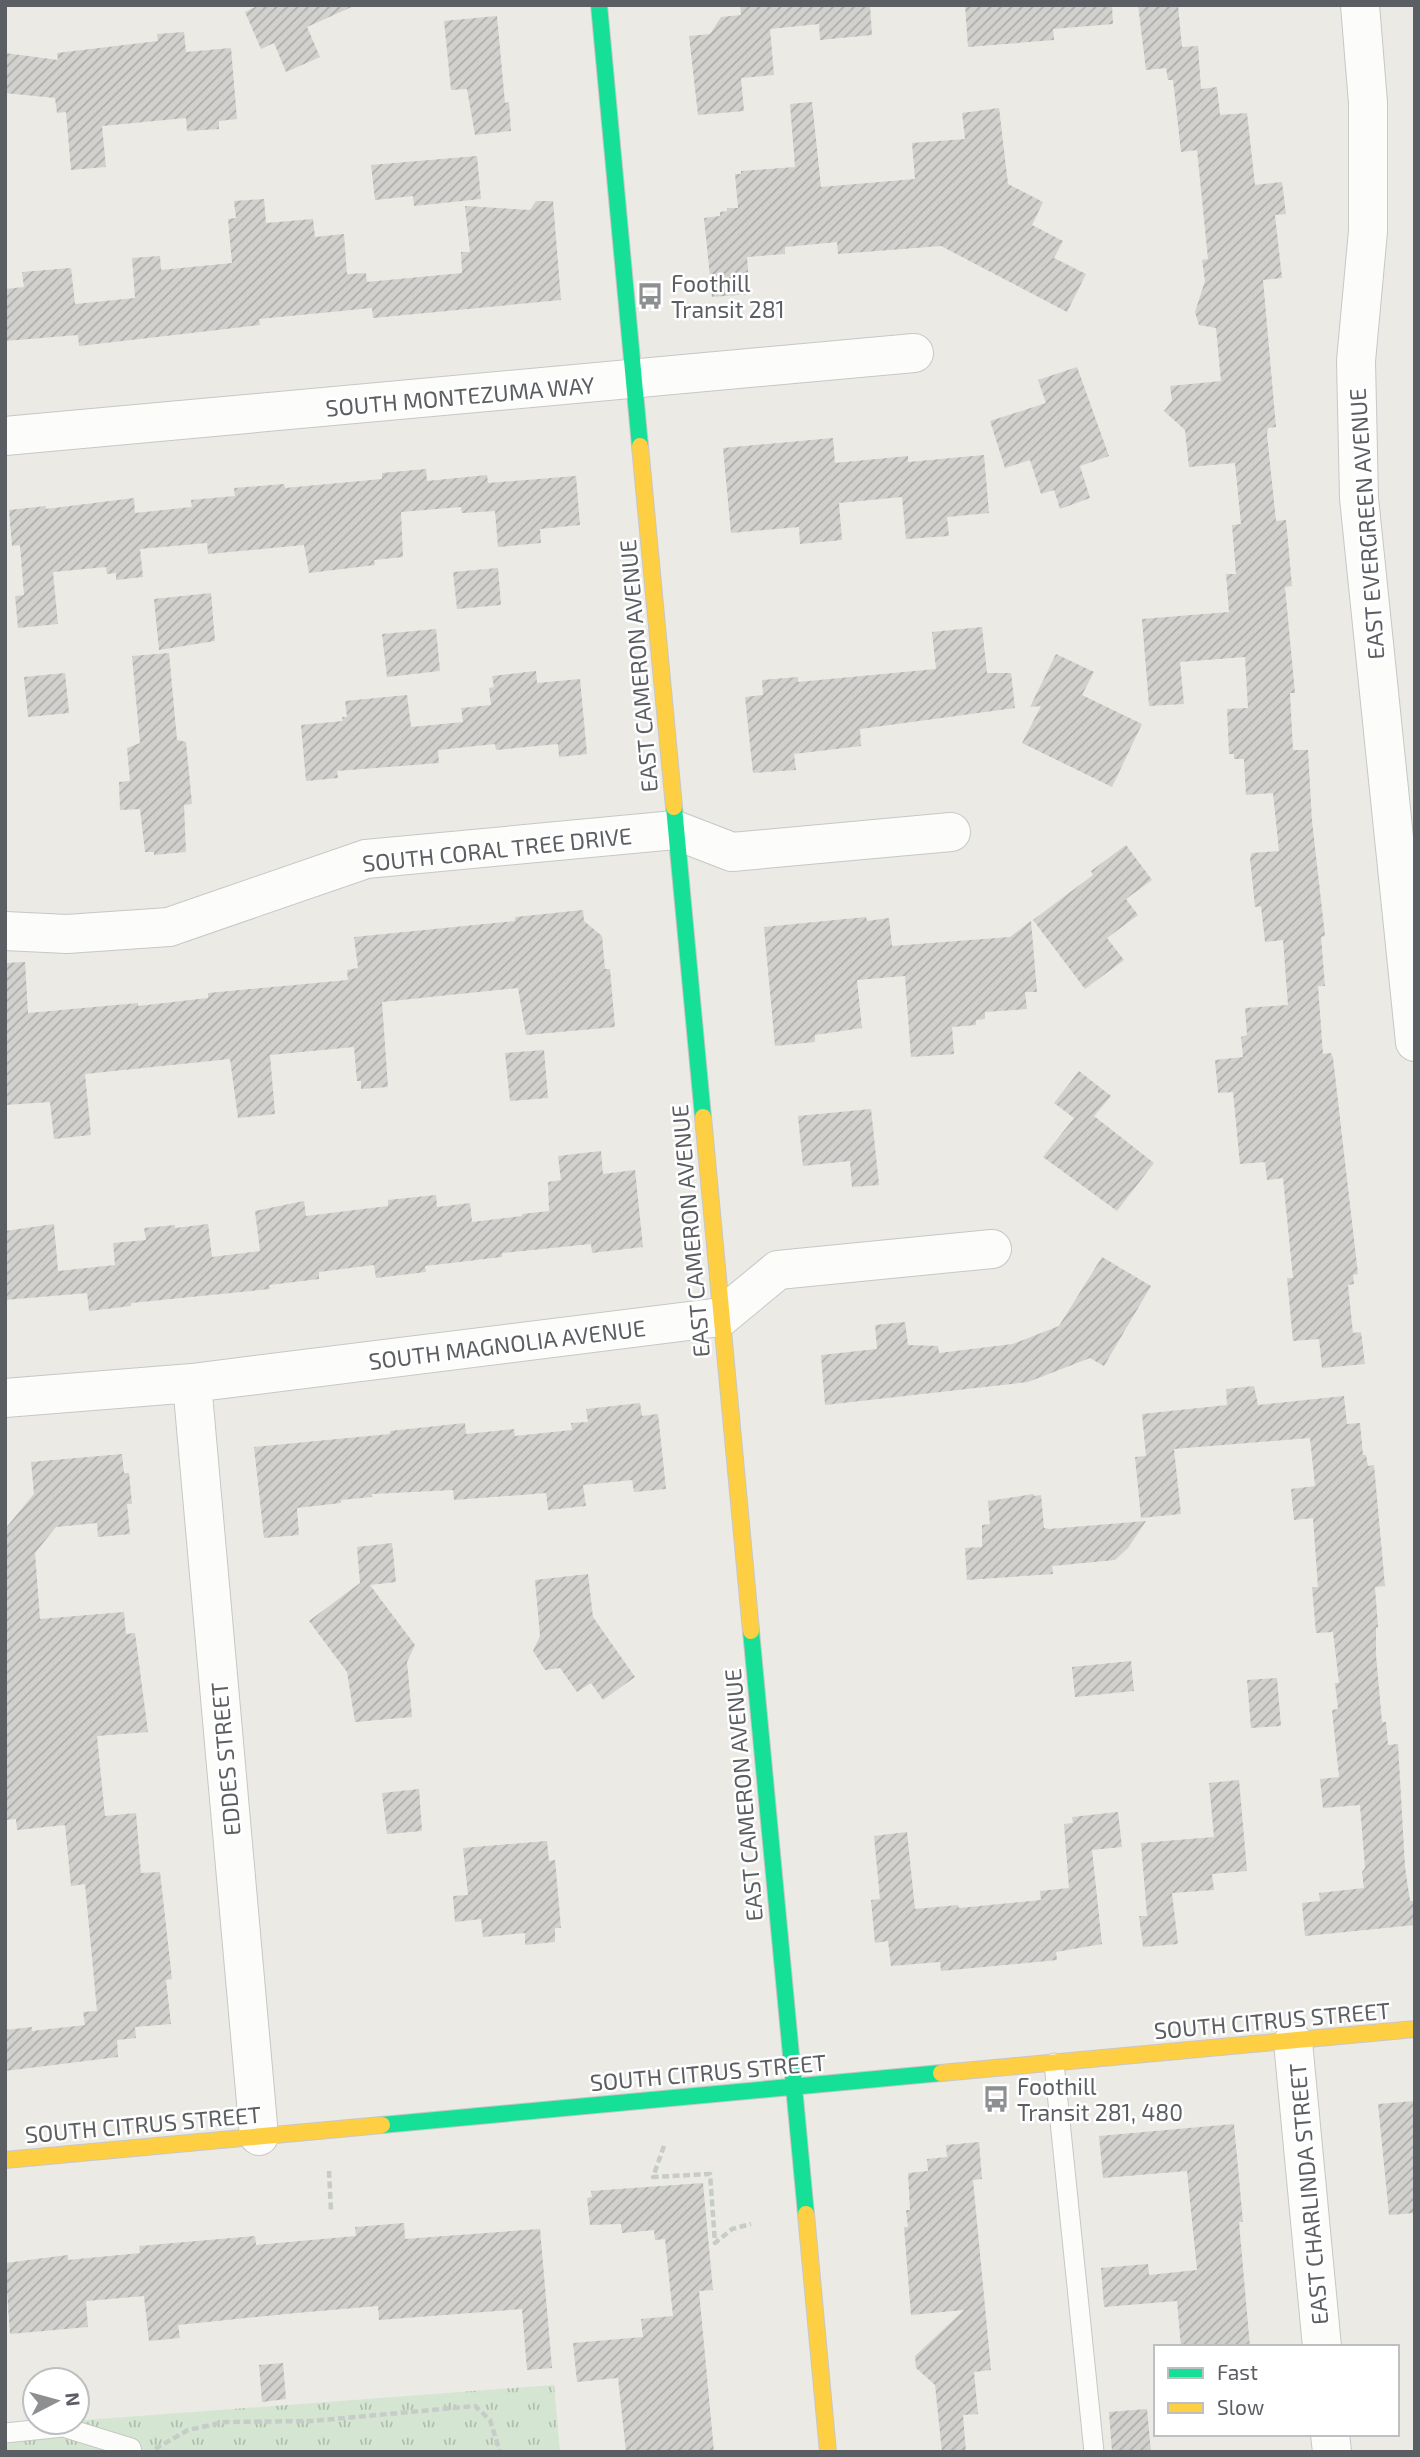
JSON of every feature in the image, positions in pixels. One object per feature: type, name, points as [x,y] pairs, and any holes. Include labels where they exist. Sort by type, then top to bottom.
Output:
[{"type":"main road","name":"EAST CAMERON AVENUE","points":[[599,5],[828,2452]]},
{"type":"main road","name":"SOUTH CITRUS STREET","points":[[5,2160],[1415,2029]]},
{"type":"street","name":"EAST EVERGREEN AVENUE","points":[[1360,5],[1368,103],[1368,232],[1356,361],[1359,498],[1415,1042]]},
{"type":"street","name":"SOUTH MONTEZUMA WAY","points":[[5,436],[914,353]]},
{"type":"street","name":"SOUTH CORAL TREE DRIVE","points":[[5,931],[68,934],[169,927],[366,859],[675,830],[732,852],[951,832]]},
{"type":"street","points":[[721,1317],[778,1270],[992,1248]]},
{"type":"street","name":"SOUTH MAGNOLIA AVENUE","points":[[5,1398],[192,1383],[721,1317]]},
{"type":"street","name":"EDDES STREET","points":[[192,1383],[259,2136]]},
{"type":"street","name":"EAST CHARLINDA STREET","points":[[1293,2042],[1322,2345]]},
{"type":"lane","points":[[1054,2063],[1094,2452]]},
{"type":"lane","points":[[5,2432],[63,2427],[131,2448],[132,2452]]},
{"type":"path","points":[[664,2146],[653,2177],[710,2174],[715,2243],[732,2229],[751,2224]]},
{"type":"path","points":[[329,2171],[331,2211]]},
{"type":"path","points":[[152,2452],[188,2430],[225,2422],[312,2421],[475,2406],[490,2420],[500,2452]]},
{"type":"green space","points":[[554,2385],[560,2452],[5,2452],[5,2426],[21,2425],[21,2436],[91,2436],[91,2420]]},
{"type":"building","points":[[259,5],[356,5],[307,27],[320,57],[286,72],[274,43],[261,49],[245,12]]},
{"type":"building","points":[[740,5],[870,5],[872,35],[820,40],[819,24],[770,29],[774,75],[741,78],[744,111],[698,115],[689,36],[710,34],[721,17],[741,15]]},
{"type":"building","points":[[965,5],[1112,5],[1113,24],[1053,29],[1054,40],[968,47]]},
{"type":"building","points":[[1138,5],[1178,5],[1182,47],[1198,46],[1201,89],[1217,87],[1220,115],[1247,113],[1255,185],[1282,182],[1286,214],[1275,215],[1282,278],[1263,280],[1276,427],[1268,428],[1267,435],[1276,521],[1286,520],[1292,586],[1285,587],[1295,693],[1290,693],[1293,750],[1308,750],[1312,821],[1325,936],[1321,937],[1325,986],[1318,986],[1323,1054],[1331,1053],[1333,1058],[1358,1274],[1353,1275],[1354,1284],[1348,1285],[1353,1333],[1361,1332],[1365,1364],[1322,1368],[1319,1339],[1293,1341],[1287,1278],[1293,1278],[1283,1178],[1267,1180],[1265,1162],[1240,1164],[1233,1092],[1218,1093],[1215,1060],[1243,1057],[1241,1037],[1247,1035],[1245,1008],[1288,1005],[1283,940],[1265,942],[1261,906],[1255,907],[1250,858],[1252,853],[1279,851],[1273,793],[1246,795],[1244,759],[1234,759],[1234,754],[1229,754],[1227,709],[1248,708],[1245,657],[1180,662],[1184,704],[1149,706],[1142,619],[1229,612],[1226,574],[1236,574],[1232,525],[1241,524],[1235,463],[1189,467],[1185,430],[1164,411],[1172,401],[1170,386],[1221,381],[1216,328],[1199,325],[1195,312],[1205,281],[1202,260],[1208,259],[1197,150],[1181,152],[1173,80],[1168,80],[1166,68],[1146,70]]},
{"type":"building","points":[[497,16],[505,103],[509,102],[511,131],[475,135],[467,89],[451,90],[444,21]]},
{"type":"building","points":[[184,32],[186,52],[231,48],[237,119],[219,121],[219,129],[187,131],[186,118],[102,126],[106,167],[71,170],[66,112],[57,113],[55,98],[5,93],[5,53],[58,60],[57,53],[158,41],[157,34]]},
{"type":"building","points":[[812,102],[821,187],[915,179],[912,143],[965,139],[962,113],[999,108],[1008,184],[1043,202],[1032,225],[1063,241],[1054,258],[1086,274],[1067,312],[941,246],[838,254],[837,242],[785,247],[785,254],[747,257],[750,294],[712,297],[704,218],[720,216],[720,212],[727,211],[727,208],[738,208],[735,174],[741,174],[741,171],[795,167],[790,104]]},
{"type":"building","points":[[477,156],[481,199],[414,206],[413,196],[375,200],[371,165]]},
{"type":"building","points":[[264,199],[266,223],[313,219],[315,237],[344,234],[347,274],[366,273],[367,282],[462,273],[461,252],[470,252],[465,206],[530,210],[536,201],[553,201],[561,300],[373,318],[372,308],[259,319],[260,325],[79,346],[78,335],[5,341],[5,289],[24,287],[22,272],[71,268],[75,304],[135,298],[132,258],[160,256],[161,270],[232,263],[228,219],[236,218],[234,201]]},
{"type":"building","points":[[1077,367],[1109,456],[1080,466],[1090,498],[1060,509],[1054,490],[1041,494],[1030,460],[1005,468],[990,421],[1046,403],[1038,380]]},
{"type":"building","points":[[833,438],[835,463],[908,456],[908,462],[984,455],[989,513],[947,517],[949,536],[906,539],[902,497],[839,503],[842,540],[800,544],[799,527],[731,533],[723,448]]},
{"type":"building","points":[[426,469],[427,481],[487,475],[488,483],[576,476],[580,525],[540,529],[541,543],[498,547],[495,511],[462,513],[461,507],[401,512],[403,557],[374,560],[375,565],[309,573],[304,545],[208,554],[207,543],[140,549],[143,577],[116,580],[116,573],[107,574],[106,567],[53,572],[58,624],[18,628],[15,596],[24,595],[20,545],[12,546],[9,510],[46,506],[46,509],[134,498],[135,513],[192,507],[191,500],[235,496],[234,488],[284,484],[285,488],[382,479],[382,473]]},
{"type":"building","points":[[498,568],[501,605],[457,609],[453,572]]},
{"type":"building","points":[[211,593],[215,641],[159,650],[154,599]]},
{"type":"building","points":[[982,627],[987,673],[1011,673],[1015,708],[860,729],[861,746],[794,754],[796,770],[753,773],[745,697],[763,695],[762,680],[798,677],[798,682],[936,669],[932,632]]},
{"type":"building","points":[[436,629],[440,671],[387,677],[382,634]]},
{"type":"building","points":[[169,653],[177,740],[186,742],[192,804],[184,805],[186,852],[154,855],[154,852],[145,852],[140,809],[120,810],[119,782],[130,781],[127,748],[140,743],[132,656]]},
{"type":"building","points":[[1056,654],[1094,672],[1082,695],[1142,724],[1112,787],[1022,743],[1041,706],[1030,707]]},
{"type":"building","points":[[536,671],[537,683],[580,679],[587,754],[559,757],[558,744],[496,750],[495,744],[438,750],[439,763],[337,771],[338,778],[306,781],[301,725],[343,721],[342,717],[347,717],[345,701],[407,695],[411,727],[463,722],[461,708],[491,705],[489,688],[494,687],[492,676]]},
{"type":"building","points":[[65,673],[69,713],[28,717],[24,677]]},
{"type":"building","points":[[1126,845],[1152,880],[1126,899],[1138,915],[1107,938],[1124,960],[1085,989],[1033,920],[1093,875],[1091,871]]},
{"type":"building","points":[[583,910],[584,921],[602,936],[605,969],[610,969],[615,1027],[526,1035],[518,988],[382,1002],[388,1087],[361,1089],[361,1081],[357,1081],[354,1047],[270,1055],[275,1114],[238,1118],[230,1059],[85,1074],[91,1135],[54,1139],[50,1102],[5,1105],[5,963],[25,962],[28,1013],[138,1003],[138,1006],[208,998],[208,993],[348,980],[347,970],[358,968],[354,937],[515,921],[515,917]]},
{"type":"building","points":[[866,917],[867,921],[889,918],[892,946],[1010,937],[1031,921],[1037,992],[1025,992],[1027,1009],[985,1012],[985,1019],[976,1020],[976,1025],[952,1027],[954,1054],[911,1057],[905,976],[857,980],[862,1028],[815,1035],[815,1042],[775,1046],[764,927]]},
{"type":"building","points":[[544,1050],[548,1098],[510,1101],[505,1053]]},
{"type":"building","points":[[1079,1071],[1111,1096],[1094,1116],[1154,1163],[1117,1211],[1043,1157],[1074,1118],[1054,1103]]},
{"type":"building","points":[[871,1109],[879,1185],[852,1187],[850,1161],[803,1166],[798,1116]]},
{"type":"building","points":[[601,1151],[603,1174],[635,1170],[643,1247],[592,1253],[591,1244],[502,1253],[502,1257],[425,1266],[426,1272],[376,1278],[374,1265],[319,1272],[319,1279],[269,1285],[270,1289],[131,1303],[131,1306],[89,1311],[87,1293],[5,1300],[5,1231],[54,1224],[58,1271],[115,1265],[113,1243],[146,1240],[144,1228],[208,1224],[212,1257],[260,1251],[255,1211],[304,1201],[306,1216],[388,1206],[388,1200],[436,1195],[437,1207],[470,1203],[472,1222],[522,1216],[549,1211],[548,1182],[561,1180],[558,1156]]},
{"type":"building","points":[[1102,1257],[1151,1286],[1104,1366],[1090,1358],[1028,1382],[825,1405],[821,1355],[877,1349],[875,1325],[905,1322],[908,1345],[938,1346],[939,1353],[1013,1344],[1059,1326]]},
{"type":"building","points":[[1254,1386],[1258,1405],[1344,1396],[1347,1424],[1360,1423],[1363,1455],[1366,1455],[1368,1466],[1374,1465],[1385,1586],[1375,1587],[1378,1627],[1376,1655],[1382,1722],[1386,1722],[1388,1745],[1398,1744],[1405,1867],[1410,1901],[1415,1901],[1415,1925],[1305,1936],[1302,1903],[1320,1901],[1319,1893],[1364,1888],[1362,1872],[1365,1868],[1360,1805],[1323,1808],[1320,1779],[1339,1777],[1332,1710],[1338,1709],[1335,1683],[1339,1683],[1333,1632],[1316,1633],[1312,1587],[1318,1587],[1313,1518],[1294,1520],[1291,1489],[1315,1486],[1310,1438],[1174,1449],[1181,1514],[1141,1518],[1135,1457],[1146,1456],[1142,1414],[1227,1405],[1226,1389]]},
{"type":"building","points":[[640,1403],[642,1416],[658,1414],[666,1489],[634,1492],[632,1480],[583,1485],[586,1506],[548,1510],[546,1493],[454,1500],[453,1490],[372,1494],[372,1497],[341,1500],[341,1503],[297,1508],[299,1535],[264,1538],[254,1447],[390,1434],[390,1431],[465,1423],[466,1434],[514,1429],[515,1436],[572,1430],[571,1423],[588,1422],[586,1409]]},
{"type":"building","points":[[122,1454],[124,1473],[129,1473],[132,1504],[127,1504],[130,1534],[98,1537],[97,1523],[56,1527],[35,1553],[40,1619],[124,1612],[126,1634],[135,1633],[148,1732],[97,1736],[105,1816],[136,1813],[141,1873],[160,1872],[172,1979],[166,1980],[171,2024],[135,2027],[136,2038],[117,2040],[118,2057],[5,2071],[5,2030],[32,2027],[32,2031],[85,2025],[83,2012],[97,2011],[85,1884],[71,1886],[65,1825],[17,1830],[16,1819],[5,1820],[5,1529],[34,1494],[31,1462]]},
{"type":"building","points":[[1041,1495],[1044,1528],[1146,1521],[1128,1548],[1115,1560],[1052,1566],[1053,1574],[967,1580],[965,1548],[982,1547],[982,1525],[990,1524],[988,1501]]},
{"type":"building","points":[[392,1543],[396,1582],[370,1585],[415,1645],[407,1662],[412,1717],[355,1722],[347,1672],[309,1621],[360,1583],[357,1547]]},
{"type":"building","points":[[588,1574],[593,1617],[635,1677],[603,1700],[591,1683],[577,1692],[560,1668],[545,1670],[533,1651],[540,1636],[535,1580]]},
{"type":"building","points":[[1131,1661],[1134,1691],[1075,1697],[1072,1667]]},
{"type":"building","points":[[1277,1678],[1281,1726],[1251,1728],[1247,1680]]},
{"type":"building","points":[[1239,1780],[1247,1871],[1212,1874],[1214,1890],[1172,1893],[1178,1944],[1143,1947],[1139,1916],[1147,1916],[1141,1843],[1214,1837],[1209,1783]]},
{"type":"building","points":[[419,1789],[422,1831],[387,1834],[382,1793]]},
{"type":"building","points":[[1118,1812],[1122,1847],[1092,1850],[1102,1944],[1056,1952],[1057,1960],[941,1971],[940,1962],[891,1966],[888,1941],[875,1943],[871,1900],[880,1899],[874,1836],[907,1832],[915,1909],[958,1905],[959,1908],[1041,1900],[1040,1891],[1069,1888],[1064,1824],[1073,1823],[1072,1817]]},
{"type":"building","points":[[547,1841],[549,1861],[555,1860],[561,1928],[555,1928],[555,1942],[525,1945],[525,1933],[483,1937],[481,1919],[455,1922],[453,1896],[468,1895],[463,1848]]},
{"type":"building","points":[[1415,2101],[1415,2213],[1389,2215],[1378,2104]]},
{"type":"building","points":[[1234,2124],[1250,2345],[1181,2345],[1177,2301],[1104,2307],[1101,2268],[1148,2264],[1149,2275],[1197,2270],[1187,2171],[1103,2178],[1099,2136]]},
{"type":"building","points":[[979,2142],[982,2179],[973,2180],[991,2370],[974,2372],[978,2414],[963,2415],[966,2452],[942,2452],[935,2385],[916,2368],[915,2356],[964,2310],[911,2315],[904,2227],[908,2227],[906,2210],[910,2210],[908,2173],[928,2171],[927,2159],[947,2157],[946,2145]]},
{"type":"building","points":[[703,2183],[713,2290],[699,2291],[714,2452],[626,2452],[618,2378],[577,2382],[573,2343],[643,2337],[641,2319],[673,2316],[665,2239],[655,2240],[654,2230],[622,2233],[621,2224],[590,2225],[587,2198],[592,2197],[591,2191]]},
{"type":"building","points":[[404,2223],[405,2239],[540,2229],[552,2368],[527,2370],[522,2309],[379,2320],[378,2306],[296,2313],[178,2325],[180,2338],[149,2341],[144,2296],[86,2301],[88,2327],[10,2334],[5,2263],[68,2255],[68,2260],[140,2253],[139,2246],[255,2236],[256,2245],[356,2236],[355,2227]]},
{"type":"building","points":[[283,2363],[286,2399],[262,2402],[259,2365]]},
{"type":"building","points":[[1147,2409],[1151,2452],[1112,2452],[1109,2412]]},
{"type":"traffic: fast","points":[[599,5],[640,446]]},
{"type":"traffic: fast","points":[[674,807],[703,1117]]},
{"type":"traffic: fast","points":[[751,1631],[806,2214]]},
{"type":"traffic: fast","points":[[382,2125],[941,2073]]},
{"type":"traffic: slow","points":[[640,446],[674,807]]},
{"type":"traffic: slow","points":[[703,1117],[751,1631]]},
{"type":"traffic: slow","points":[[941,2073],[1415,2029]]},
{"type":"traffic: slow","points":[[5,2160],[382,2125]]},
{"type":"traffic: slow","points":[[806,2214],[828,2452]]},
{"type":"place","name":"Foothill Transit 281","points":[[650,296]]},
{"type":"place","name":"Foothill Transit 281, 480","points":[[996,2099]]}]
